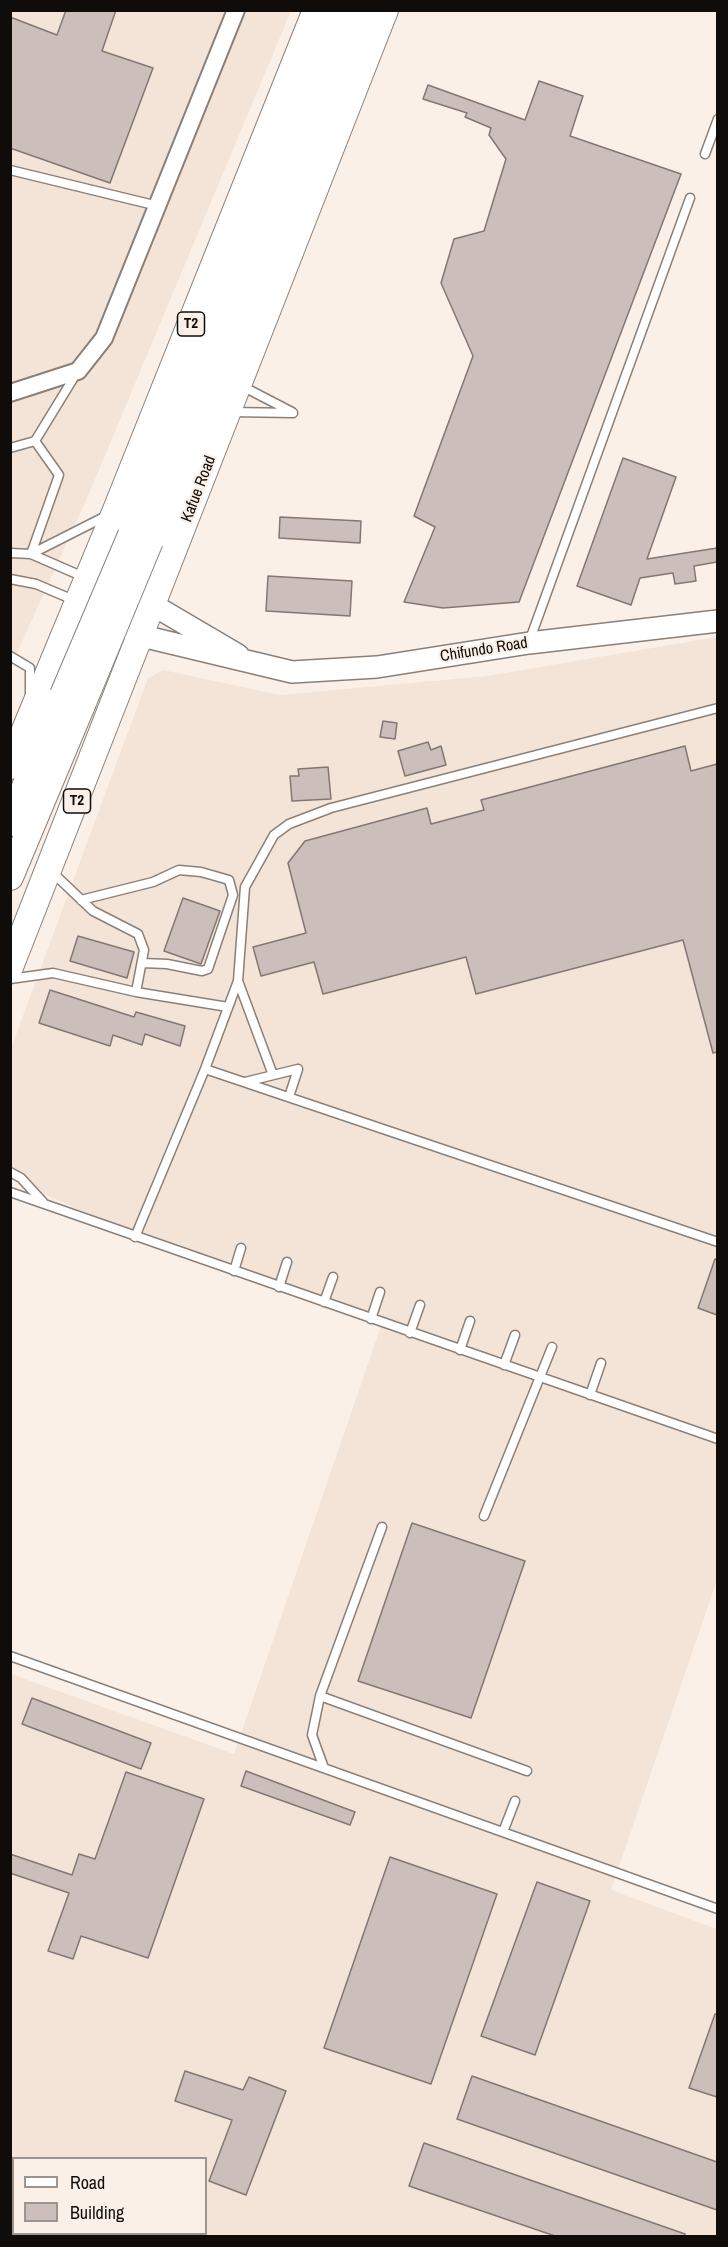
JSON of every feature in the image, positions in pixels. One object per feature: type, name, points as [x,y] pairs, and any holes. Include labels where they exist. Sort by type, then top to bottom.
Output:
[{"type":"main road","name":"T2","points":[[10,766],[84,590],[316,10]]},
{"type":"main road","name":"Kafue Road","points":[[140,538],[340,10]]},
{"type":"main road","name":"Kafue Road","points":[[10,877],[73,700],[362,10]]},
{"type":"main road","name":"Kafue Road","points":[[10,967],[142,636],[385,10]]},
{"type":"main road","name":"Kafue Road","points":[[10,823],[73,700]]},
{"type":"street","points":[[10,393],[78,371],[104,338],[236,10]]},
{"type":"street","name":"Chifundo Road","points":[[84,590],[142,636],[292,672],[334,671],[529,643],[717,621]]},
{"type":"street","name":"Chifundo Road","points":[[84,590],[153,605],[251,664]]},
{"type":"lane","points":[[705,154],[717,119]]},
{"type":"lane","points":[[10,170],[159,206]]},
{"type":"lane","points":[[529,643],[690,198]]},
{"type":"lane","points":[[10,448],[35,441],[78,371]]},
{"type":"lane","points":[[228,412],[293,413],[239,385]]},
{"type":"lane","points":[[32,554],[59,475],[35,441]]},
{"type":"lane","points":[[10,553],[32,554],[91,526],[116,510]]},
{"type":"lane","points":[[32,554],[84,590]]},
{"type":"lane","points":[[10,579],[84,590]]},
{"type":"lane","points":[[10,656],[30,668],[30,719]]},
{"type":"lane","points":[[135,1237],[206,1069],[238,981],[245,887],[274,835],[289,824],[332,808],[717,708]]},
{"type":"lane","points":[[49,870],[93,911],[138,934],[144,950],[136,992]]},
{"type":"lane","points":[[81,900],[153,882],[179,870],[201,872],[229,880],[233,895],[208,969],[202,971],[167,964],[142,963]]},
{"type":"lane","points":[[10,979],[53,973],[136,992],[228,1007]]},
{"type":"lane","points":[[238,981],[273,1075]]},
{"type":"lane","points":[[206,1069],[717,1242]]},
{"type":"lane","points":[[245,1082],[298,1069],[289,1097]]},
{"type":"lane","points":[[10,1172],[21,1178],[45,1205]]},
{"type":"lane","points":[[10,1192],[717,1439]]},
{"type":"lane","points":[[234,1271],[241,1248]]},
{"type":"lane","points":[[279,1287],[287,1262]]},
{"type":"lane","points":[[324,1302],[333,1277]]},
{"type":"lane","points":[[371,1319],[380,1292]]},
{"type":"lane","points":[[410,1333],[420,1305]]},
{"type":"lane","points":[[460,1350],[470,1321]]},
{"type":"lane","points":[[504,1365],[515,1335]]},
{"type":"lane","points":[[484,1516],[552,1347]]},
{"type":"lane","points":[[590,1395],[601,1363]]},
{"type":"lane","points":[[324,1768],[312,1735],[320,1696],[382,1527]]},
{"type":"lane","points":[[10,1656],[717,1909]]},
{"type":"lane","points":[[320,1696],[527,1772]]},
{"type":"lane","points":[[503,1832],[515,1801]]},
{"type":"shaded area","points":[[11,11],[291,11],[88,496],[11,666]]},
{"type":"shaded area","points":[[717,637],[717,1580],[611,1890],[717,1929],[717,2236],[11,2236],[11,1674],[234,1754],[384,1317],[115,1226],[11,1179],[10,1051],[148,678],[163,670],[280,695],[487,676]]},
{"type":"building","points":[[66,10],[116,10],[102,51],[153,68],[110,183],[10,148],[10,17],[57,35]]},
{"type":"building","points":[[539,81],[583,96],[570,136],[681,174],[519,602],[443,608],[404,602],[435,527],[414,516],[473,356],[441,283],[454,239],[484,231],[506,159],[489,135],[491,128],[465,117],[467,113],[423,99],[428,85],[525,120]]},
{"type":"building","points":[[623,458],[676,477],[647,559],[717,548],[717,562],[694,566],[696,581],[675,584],[673,573],[640,578],[631,605],[577,586]]},
{"type":"building","points":[[280,517],[361,521],[360,543],[279,538]]},
{"type":"building","points":[[268,576],[352,581],[350,616],[266,611]]},
{"type":"building","points":[[383,721],[397,723],[395,739],[380,737]]},
{"type":"building","points":[[428,742],[431,750],[441,746],[446,765],[405,776],[398,751]]},
{"type":"building","points":[[685,746],[691,771],[717,764],[717,1052],[713,1053],[683,940],[476,994],[466,957],[323,994],[314,962],[261,976],[253,947],[306,933],[288,863],[305,841],[427,808],[431,824],[484,810],[481,800]]},
{"type":"building","points":[[328,767],[331,799],[292,801],[290,776],[299,776],[298,769]]},
{"type":"building","points":[[183,898],[220,911],[201,964],[164,951]]},
{"type":"building","points":[[78,936],[134,952],[127,978],[70,961]]},
{"type":"building","points":[[50,990],[134,1017],[136,1012],[185,1026],[180,1046],[145,1034],[142,1045],[113,1035],[110,1046],[39,1023]]},
{"type":"building","points":[[715,1259],[717,1260],[717,1315],[698,1308]]},
{"type":"building","points":[[412,1523],[525,1561],[471,1718],[358,1681]]},
{"type":"building","points":[[32,1698],[151,1743],[141,1769],[22,1724]]},
{"type":"building","points":[[246,1771],[355,1812],[350,1825],[241,1786]]},
{"type":"building","points":[[126,1772],[204,1799],[148,1958],[81,1936],[73,1959],[48,1951],[69,1893],[10,1873],[10,1854],[72,1875],[79,1854],[95,1859]]},
{"type":"building","points":[[390,1857],[497,1894],[431,2084],[324,2048]]},
{"type":"building","points":[[537,1882],[590,1901],[535,2055],[481,2036]]},
{"type":"building","points":[[715,2014],[717,2014],[717,2097],[689,2088]]},
{"type":"building","points":[[185,2071],[243,2090],[249,2077],[286,2091],[246,2195],[209,2181],[232,2120],[175,2101]]},
{"type":"building","points":[[472,2076],[717,2162],[717,2210],[457,2119]]},
{"type":"building","points":[[424,2143],[685,2234],[685,2236],[555,2236],[409,2186]]}]
